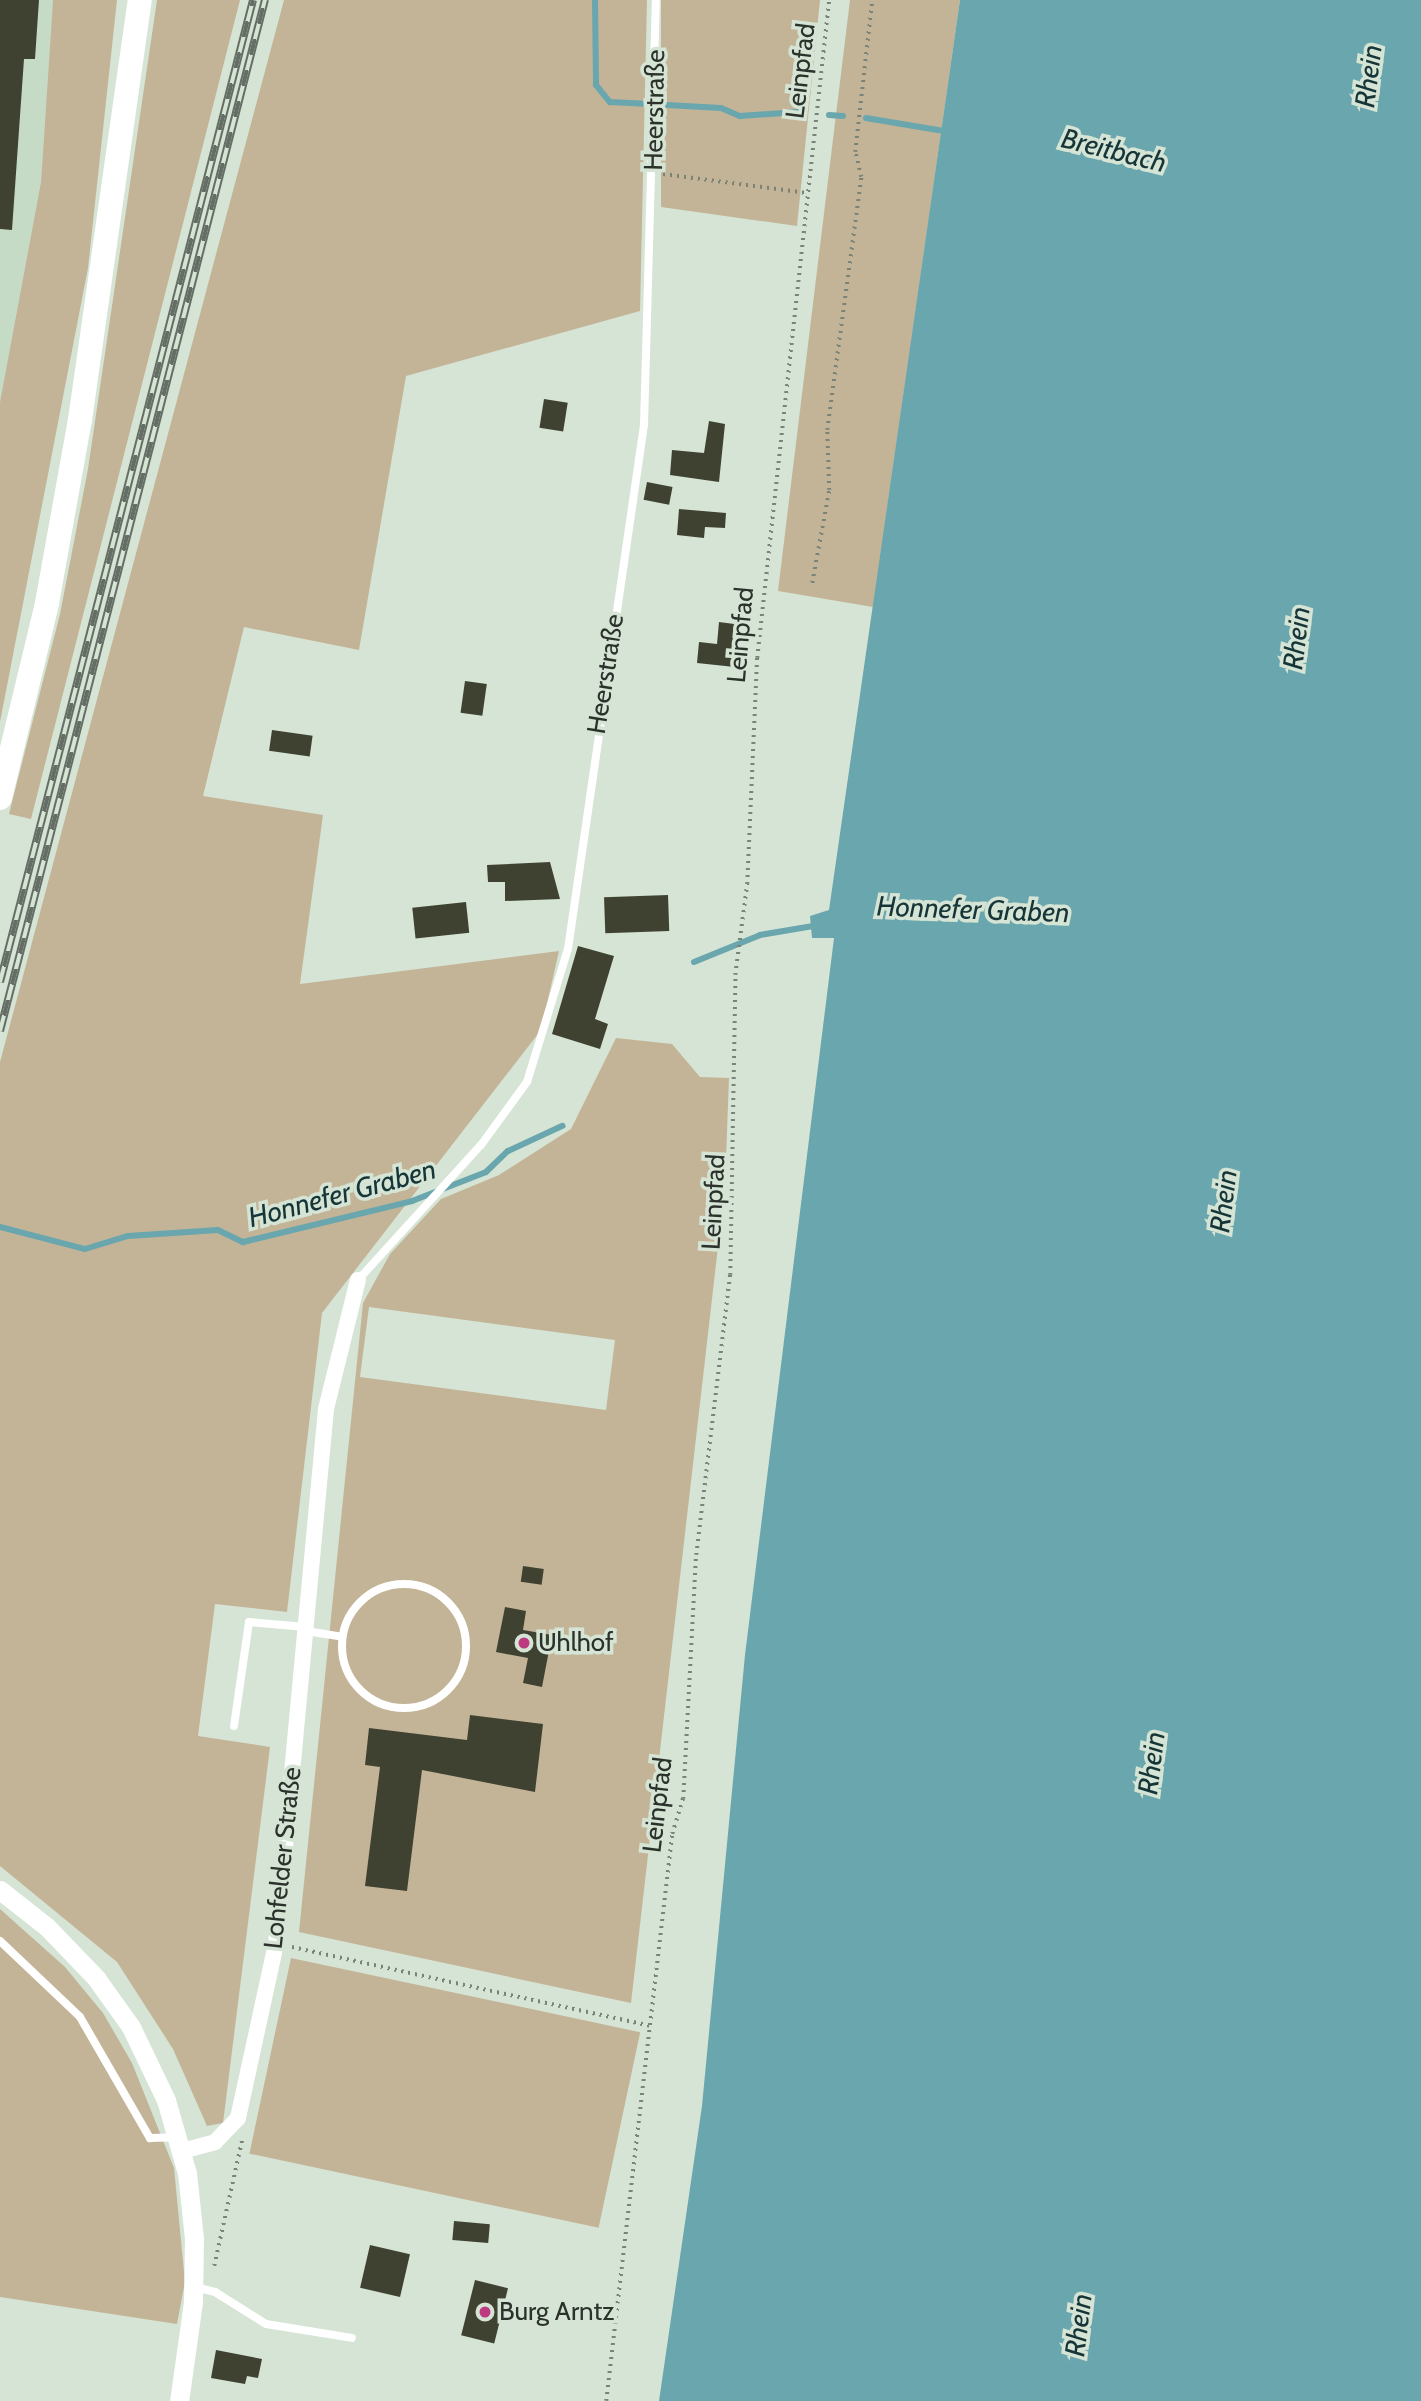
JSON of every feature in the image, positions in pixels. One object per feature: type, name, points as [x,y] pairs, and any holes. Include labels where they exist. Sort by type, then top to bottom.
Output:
[{"type":"main road","points":[[0,798],[47,603],[82,407],[140,0]]},
{"type":"street","name":"Lohfelder Straße","points":[[238,2118],[276,1944],[327,1409],[358,1280]]},
{"type":"street","points":[[5,1894],[72,1951],[111,1998],[157,2078],[180,2144],[195,2287],[178,2401]]},
{"type":"street","points":[[180,2144],[223,2137],[238,2118]]},
{"type":"lane","name":"Heerstraße","points":[[358,1280],[447,1180],[527,1082],[568,949],[644,425],[654,172],[656,0]]},
{"type":"lane","points":[[416,1585],[451,1604],[467,1641],[465,1662],[457,1681],[433,1701],[402,1709],[382,1705],[350,1678],[342,1637],[360,1602],[377,1590],[416,1585]]},
{"type":"lane","points":[[234,1726],[249,1622],[306,1629],[342,1637]]},
{"type":"lane","points":[[0,1941],[80,2017],[150,2138],[180,2144]]},
{"type":"lane","points":[[195,2287],[215,2292],[265,2324],[352,2338]]},
{"type":"path","name":"Leinpfad","points":[[606,2401],[652,2026],[672,1834],[683,1799],[696,1555],[730,1275],[736,1161],[737,957],[757,658],[829,0]]},
{"type":"path","points":[[812,583],[829,490],[827,430],[861,177],[855,152],[872,0]]},
{"type":"path","points":[[654,172],[807,193]]},
{"type":"path","points":[[276,1944],[652,2026]]},
{"type":"path","points":[[212,2274],[243,2136],[238,2118]]},
{"type":"shaded area","points":[[0,0],[53,0],[41,182],[0,402]]},
{"type":"shaded area","points":[[53,0],[117,0],[88,268],[0,722],[0,402],[41,182]]},
{"type":"shaded area","points":[[157,0],[240,0],[31,819],[9,814],[60,614],[88,469]]},
{"type":"shaded area","points":[[284,0],[647,0],[640,311],[406,376],[359,650],[244,627],[203,796],[323,815],[300,984],[559,951],[541,1030],[322,1313],[287,1612],[215,1604],[198,1736],[270,1747],[223,2123],[207,2126],[173,2049],[117,1962],[0,1866],[0,1062]]},
{"type":"shaded area","points":[[661,0],[820,0],[797,226],[661,207]]},
{"type":"shaded area","points":[[850,0],[960,0],[873,607],[778,591]]},
{"type":"shaded area","points":[[616,1038],[672,1044],[700,1077],[729,1078],[725,1186],[631,2003],[299,1932],[363,1303],[390,1254],[441,1199],[499,1175],[571,1129]],"holes":[[[369,1307],[615,1340],[606,1410],[360,1377]]]},
{"type":"shaded area","points":[[0,1909],[65,1967],[103,2013],[132,2063],[174,2168],[185,2282],[177,2324],[0,2297]]},
{"type":"shaded area","points":[[291,1958],[640,2032],[599,2228],[249,2154]]},
{"type":"water","name":"Rhein","points":[[960,0],[1421,0],[1421,2401],[659,2401],[702,2106],[745,1655],[834,938],[812,938],[810,916],[829,910]]},
{"type":"building","points":[[0,0],[39,0],[35,59],[24,59],[12,230],[0,229]]},
{"type":"building","points":[[544,399],[568,403],[563,431],[539,428]]},
{"type":"building","points":[[709,421],[725,424],[719,482],[670,475],[672,450],[704,453]]},
{"type":"building","points":[[647,482],[673,487],[669,505],[644,500]]},
{"type":"building","points":[[679,509],[726,513],[725,528],[705,527],[704,538],[677,535]]},
{"type":"building","points":[[719,622],[742,625],[744,668],[697,663],[699,642],[717,644]]},
{"type":"building","points":[[465,681],[487,684],[482,716],[461,713]]},
{"type":"building","points":[[272,730],[313,736],[310,757],[269,751]]},
{"type":"building","points":[[550,862],[560,899],[505,901],[505,882],[488,882],[487,865]]},
{"type":"building","points":[[668,895],[669,931],[605,933],[604,897]]},
{"type":"building","points":[[466,902],[469,933],[416,938],[412,908]]},
{"type":"building","points":[[578,946],[614,956],[595,1019],[608,1024],[600,1049],[552,1034]]},
{"type":"building","points":[[523,1566],[544,1569],[542,1585],[521,1582]]},
{"type":"building","name":"Uhlhof","points":[[505,1607],[526,1611],[523,1630],[552,1635],[542,1687],[523,1683],[528,1658],[496,1652]]},
{"type":"building","points":[[470,1715],[543,1724],[535,1792],[422,1770],[407,1891],[365,1886],[380,1767],[365,1765],[369,1728],[467,1740]]},
{"type":"building","points":[[454,2221],[490,2224],[488,2243],[452,2240]]},
{"type":"building","points":[[370,2245],[410,2254],[400,2297],[360,2288]]},
{"type":"building","name":"Burg Arntz","points":[[475,2280],[508,2288],[494,2344],[461,2335]]},
{"type":"building","points":[[216,2350],[262,2359],[258,2378],[247,2376],[245,2384],[211,2378]]},
{"type":"waterway","name":"Breitbach","points":[[595,0],[596,85],[610,102],[650,104]]},
{"type":"waterway","name":"Breitbach","points":[[667,105],[721,108],[740,116],[799,112]]},
{"type":"waterway","points":[[829,115],[843,116]]},
{"type":"waterway","name":"Breitbach","points":[[866,118],[950,132]]},
{"type":"waterway","name":"Honnefer Graben","points":[[694,962],[760,935],[819,925]]},
{"type":"waterway","name":"Honnefer Graben","points":[[0,1227],[85,1249],[128,1236],[218,1230],[243,1242],[412,1201],[486,1172],[508,1151],[562,1126]]},
{"type":"railway","points":[[0,982],[253,0]]},
{"type":"railway","points":[[0,1031],[265,0]]},
{"type":"place","name":"Uhlhof","points":[[524,1643]]},
{"type":"place","name":"Burg Arntz","points":[[485,2312]]}]
